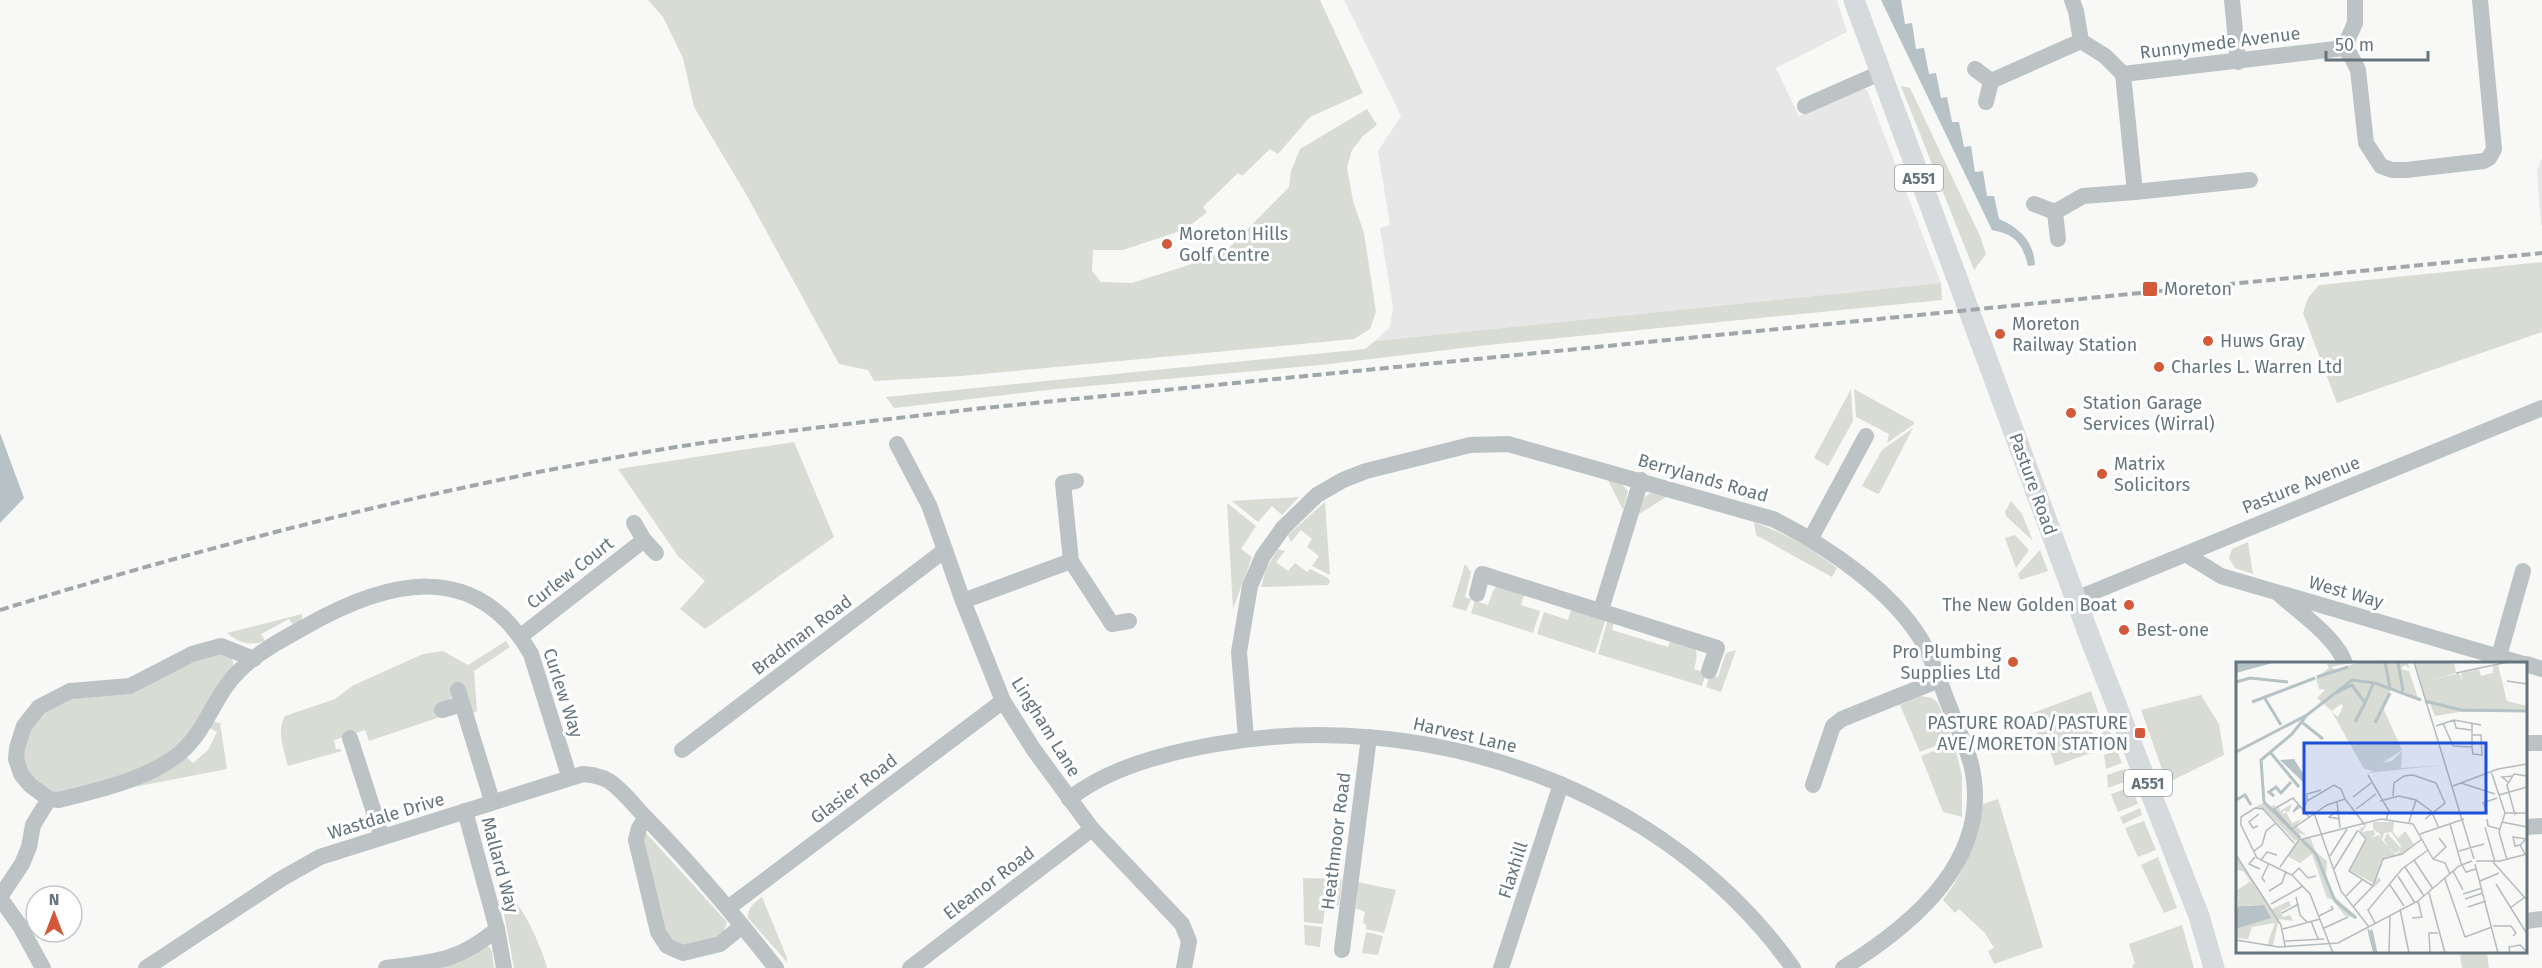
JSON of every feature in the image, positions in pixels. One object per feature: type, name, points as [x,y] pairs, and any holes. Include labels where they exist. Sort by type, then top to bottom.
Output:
[{"type":"main road","name":"Pasture Road","points":[[1854,0],[2076,599],[2198,913],[2214,968]]},
{"type":"street","points":[[1990,81],[2081,41],[2072,0]]},
{"type":"street","points":[[2232,0],[2238,62]]},
{"type":"street","points":[[2355,0],[2355,23],[2344,48],[2358,70],[2366,143],[2381,166],[2392,170],[2484,161],[2493,153],[2480,0]]},
{"type":"street","name":"Runnymede Avenue","points":[[2081,41],[2105,56],[2123,74],[2344,48]]},
{"type":"street","points":[[1975,69],[1990,81]]},
{"type":"street","points":[[1805,106],[1880,72]]},
{"type":"street","points":[[2123,74],[2135,192]]},
{"type":"street","points":[[1986,102],[1990,81]]},
{"type":"street","points":[[2055,212],[2083,196],[2250,180]]},
{"type":"street","points":[[2034,204],[2055,212]]},
{"type":"street","points":[[2055,212],[2058,239]]},
{"type":"street","name":"Pasture Avenue","points":[[2076,599],[2542,408]]},
{"type":"street","points":[[1810,538],[1866,436]]},
{"type":"street","name":"Berrylands Road","points":[[1246,738],[1239,652],[1250,586],[1263,556],[1275,538],[1317,495],[1343,480],[1395,462],[1482,443],[1521,446],[1773,519],[1810,538],[1839,558],[1896,608],[1922,642],[1971,765],[1973,805],[1967,837],[1951,873],[1932,900],[1870,951],[1843,968]]},
{"type":"street","name":"Lingham Lane","points":[[897,444],[929,505],[963,601],[1003,701],[1092,829],[1182,924],[1189,941],[1184,968]]},
{"type":"street","points":[[1601,609],[1641,480]]},
{"type":"street","points":[[1076,481],[1064,483],[1071,561],[1112,624],[1129,621]]},
{"type":"street","points":[[634,524],[656,553]]},
{"type":"street","name":"Curlew Court","points":[[521,636],[644,540]]},
{"type":"street","name":"Bradman Road","points":[[682,750],[945,550]]},
{"type":"street","name":"West Way","points":[[2187,555],[2221,576],[2518,662]]},
{"type":"street","points":[[963,601],[1071,561]]},
{"type":"street","points":[[2499,656],[2523,571]]},
{"type":"street","points":[[1477,594],[1482,574],[1601,609],[1717,648],[1709,671]]},
{"type":"street","name":"Curlew Way","points":[[49,800],[59,800],[140,776],[181,753],[204,727],[214,704],[229,682],[254,659],[336,609],[377,594],[419,585],[458,590],[485,603],[494,608],[521,636],[531,654],[569,776]]},
{"type":"street","points":[[2277,593],[2333,643],[2343,655],[2345,662]]},
{"type":"street","points":[[43,968],[20,926],[0,898],[22,864],[29,847],[33,825],[49,800],[30,785],[21,774],[16,759],[24,726],[39,707],[70,691],[130,686],[192,654],[221,646],[254,659]]},
{"type":"street","name":"West Way","points":[[2527,665],[2542,669]]},
{"type":"street","points":[[1813,785],[1833,726],[1842,719],[1939,680]]},
{"type":"street","points":[[442,710],[460,697],[492,801]]},
{"type":"street","name":"Glasier Road","points":[[728,908],[1003,701]]},
{"type":"street","name":"Harvest Lane","points":[[1069,799],[1086,786],[1111,773],[1189,749],[1246,738],[1323,735],[1369,737],[1437,746],[1522,769],[1561,784],[1608,807],[1693,861],[1732,895],[1772,938],[1793,968]]},
{"type":"street","name":"Heathmoor Road","points":[[1342,950],[1369,737]]},
{"type":"street","points":[[350,738],[382,837]]},
{"type":"street","points":[[2527,743],[2541,741],[2542,743]]},
{"type":"street","name":"Wastdale Drive","points":[[146,968],[282,879],[320,857],[569,776],[583,774],[609,781],[646,818],[728,908],[776,968]]},
{"type":"street","name":"Flaxhill","points":[[1501,968],[1561,784]]},
{"type":"street","name":"Mallard Way","points":[[465,811],[497,929],[504,968]]},
{"type":"street","points":[[646,818],[639,828],[636,840],[658,932],[667,946],[683,953],[720,944],[742,926]]},
{"type":"street","points":[[2527,828],[2542,826]]},
{"type":"street","name":"Eleanor Road","points":[[910,968],[1092,829]]},
{"type":"street","points":[[2527,921],[2542,919]]},
{"type":"street","name":"Mallard Way","points":[[386,968],[448,959],[474,947],[497,929]]},
{"type":"shaded area","points":[[648,0],[1320,0],[1363,93],[1310,117],[1278,154],[1270,149],[1242,176],[1238,173],[1203,207],[1207,212],[1186,229],[1123,250],[1093,250],[1092,271],[1101,282],[1132,283],[1195,263],[1229,248],[1289,187],[1291,171],[1300,149],[1367,109],[1377,125],[1363,136],[1352,150],[1347,167],[1353,201],[1364,233],[1376,312],[1370,329],[1354,339],[961,376],[874,381],[868,370],[839,364],[746,194],[694,107],[683,58],[663,17]]},
{"type":"shaded area","points":[[1344,0],[1837,0],[1847,32],[1776,68],[1799,116],[1859,89],[1867,90],[1941,283],[1375,341],[1390,327],[1393,307],[1380,228],[1390,225],[1378,151],[1401,116]]},
{"type":"shaded area","points":[[1881,0],[1901,0],[1905,24],[1912,23],[1916,49],[1924,48],[1929,74],[1936,73],[1941,98],[1947,97],[1952,122],[1959,122],[1964,147],[1971,146],[1975,172],[1983,171],[1987,196],[1994,196],[1999,219],[2019,231],[2029,243],[2035,265],[2028,266],[2023,251],[2012,237],[1992,230]]},
{"type":"shaded area","points":[[1901,86],[1910,88],[1980,236],[1986,254],[1974,270]]},
{"type":"shaded area","points":[[2542,157],[2542,225],[2541,225],[2537,171]]},
{"type":"shaded area","points":[[2542,262],[2542,332],[2337,403],[2303,313],[2308,298],[2319,285]]},
{"type":"shaded area","points":[[1941,283],[1942,300],[1488,345],[1321,365],[1056,389],[894,408],[886,397],[1365,349],[1375,341]]},
{"type":"shaded area","points":[[1851,389],[1853,421],[1828,466],[1814,458]]},
{"type":"shaded area","points":[[1854,389],[1914,424],[1887,443],[1889,434],[1856,417]]},
{"type":"shaded area","points":[[1913,428],[1880,492],[1878,494],[1862,486],[1882,450]]},
{"type":"shaded area","points":[[0,433],[24,498],[0,523]]},
{"type":"shaded area","points":[[794,442],[834,537],[705,629],[680,609],[705,581],[678,556],[618,469]]},
{"type":"shaded area","points":[[1608,480],[1621,483],[1628,491],[1623,510]]},
{"type":"shaded area","points":[[1650,493],[1668,496],[1639,514],[1643,499]]},
{"type":"shaded area","points":[[1299,497],[1282,515],[1272,506],[1258,522],[1232,501]]},
{"type":"shaded area","points":[[2011,501],[2022,514],[2033,541],[2006,516],[2005,512]]},
{"type":"shaded area","points":[[1325,502],[1330,575],[1312,566],[1319,556],[1307,547],[1312,539],[1301,530],[1291,542],[1288,535]]},
{"type":"shaded area","points":[[1227,503],[1256,526],[1241,549],[1252,557],[1233,609]]},
{"type":"shaded area","points":[[1754,522],[1818,554],[1837,568],[1832,577],[1756,535]]},
{"type":"shaded area","points":[[2015,535],[2029,550],[2016,568],[2005,538]]},
{"type":"shaded area","points":[[2248,542],[2253,574],[2235,568],[2229,558],[2232,549]]},
{"type":"shaded area","points":[[1278,549],[1285,551],[1276,562],[1288,571],[1295,563],[1307,572],[1310,569],[1328,578],[1330,582],[1328,585],[1261,587],[1266,569]]},
{"type":"shaded area","points":[[2040,550],[2048,571],[2020,580],[2018,574]]},
{"type":"shaded area","points":[[1465,564],[1471,572],[1465,597],[1471,599],[1466,611],[1452,607]]},
{"type":"shaded area","points":[[1498,585],[1525,592],[1521,605],[1540,611],[1533,633],[1471,613],[1475,601],[1488,605]]},
{"type":"shaded area","points":[[1572,607],[1606,618],[1595,653],[1537,634],[1544,612],[1568,620]]},
{"type":"shaded area","points":[[302,614],[302,621],[294,626],[289,619],[261,634],[265,641],[259,643],[244,643],[227,633]]},
{"type":"shaded area","points":[[1608,619],[1614,621],[1612,630],[1668,647],[1671,639],[1693,647],[1697,655],[1694,669],[1706,673],[1702,686],[1598,654]]},
{"type":"shaded area","points":[[506,641],[510,647],[474,671],[477,711],[471,714],[453,694],[440,717],[369,741],[365,730],[334,740],[336,749],[342,751],[288,766],[281,734],[285,716],[335,699],[352,686],[423,654],[443,651],[468,665]]},
{"type":"shaded area","points":[[1736,650],[1721,692],[1706,687],[1710,675],[1718,677],[1726,653]]},
{"type":"shaded area","points":[[222,652],[228,654],[233,661],[233,667],[192,732],[174,750],[143,767],[55,794],[30,776],[24,763],[23,748],[37,716],[73,698]]},
{"type":"shaded area","points":[[2091,691],[2099,714],[2090,717],[2096,751],[2055,766],[2048,744],[2038,744],[2037,732],[2033,731],[2033,720],[2028,720],[2027,715]]},
{"type":"shaded area","points":[[2201,695],[2219,724],[2224,755],[2167,783],[2141,710]]},
{"type":"shaded area","points":[[1921,696],[1932,698],[1938,703],[1953,739],[1920,752],[1900,705]]},
{"type":"shaded area","points":[[212,721],[220,723],[227,769],[134,787],[185,756],[193,763],[208,750],[217,732],[210,728]]},
{"type":"shaded area","points":[[2108,725],[2115,744],[2102,749],[2102,727]]},
{"type":"shaded area","points":[[1954,743],[1962,776],[1962,817],[1943,812],[1921,756]]},
{"type":"shaded area","points":[[2117,750],[2122,763],[2106,769],[2104,755]]},
{"type":"shaded area","points":[[2124,769],[2129,780],[2108,788],[2107,775]]},
{"type":"shaded area","points":[[2131,787],[2138,804],[2118,812],[2111,794]]},
{"type":"shaded area","points":[[1998,799],[2043,947],[1994,964],[1988,951],[1994,948],[1985,933],[1959,909],[1955,913],[1943,900],[1958,878],[1969,855],[1983,804]]},
{"type":"shaded area","points":[[2140,808],[2142,815],[2123,824],[2120,817]]},
{"type":"shaded area","points":[[2144,821],[2156,850],[2138,857],[2125,828]]},
{"type":"shaded area","points":[[646,833],[727,922],[723,934],[683,946],[670,940],[664,932],[643,834]]},
{"type":"shaded area","points":[[2158,857],[2177,908],[2164,913],[2141,865]]},
{"type":"shaded area","points":[[1303,878],[1342,879],[1339,905],[1325,908],[1323,924],[1304,922]]},
{"type":"shaded area","points":[[1358,882],[1396,890],[1384,933],[1366,929],[1366,924],[1363,923],[1365,912],[1356,908]]},
{"type":"shaded area","points":[[508,897],[526,917],[547,968],[514,968],[501,898]]},
{"type":"shaded area","points":[[762,897],[787,962],[748,918],[752,906]]},
{"type":"shaded area","points":[[1304,925],[1322,927],[1320,947],[1305,945]]},
{"type":"shaded area","points":[[2182,925],[2194,968],[2133,968],[2132,965],[2135,964],[2129,944]]},
{"type":"shaded area","points":[[1366,932],[1383,936],[1378,955],[1362,953]]},
{"type":"shaded area","points":[[488,946],[492,951],[494,968],[432,968]]},
{"type":"shaded area","points":[[2487,953],[2489,968],[2462,968],[2460,954]]},
{"type":"railway","points":[[0,610],[161,563],[323,520],[569,466],[732,439],[974,409],[2542,253]]},
{"type":"place","name":"Moreton Hills Golf Centre","points":[[1167,244]]},
{"type":"place","name":"Moreton","points":[[2150,289]]},
{"type":"place","name":"Moreton Railway Station","points":[[2000,334]]},
{"type":"place","name":"Huws Gray","points":[[2208,341]]},
{"type":"place","name":"Charles L. Warren Ltd","points":[[2159,367]]},
{"type":"place","name":"Station Garage Services (Wirral)","points":[[2071,413]]},
{"type":"place","name":"Matrix Solicitors","points":[[2102,474]]},
{"type":"place","name":"The New Golden Boat","points":[[2129,605]]},
{"type":"place","name":"Best-one","points":[[2124,630]]},
{"type":"place","name":"Pro Plumbing Supplies Ltd","points":[[2013,662]]},
{"type":"place","name":"PASTURE ROAD/PASTURE AVE/MORETON STATION","points":[[2140,733]]}]
